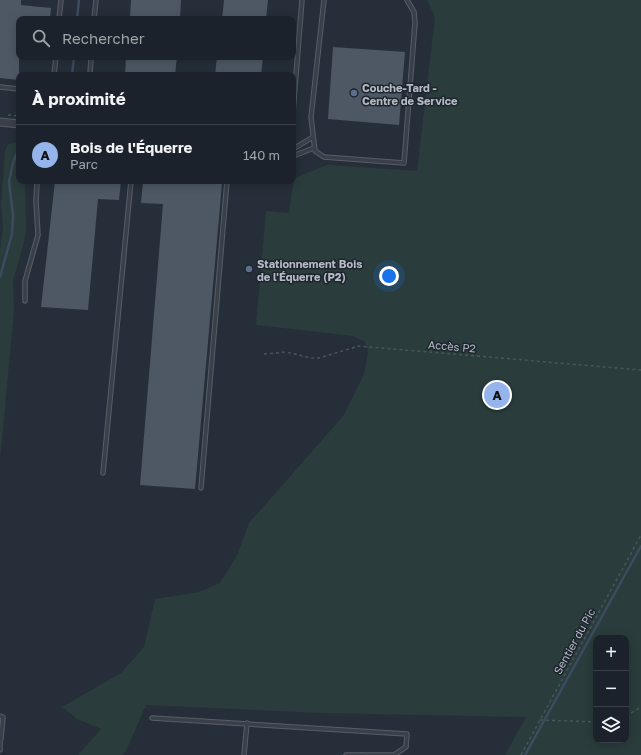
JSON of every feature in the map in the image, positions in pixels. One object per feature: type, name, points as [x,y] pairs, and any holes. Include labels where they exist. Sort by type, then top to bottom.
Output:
[{"type":"street","points":[[0,122],[16,124]]},
{"type":"lane","points":[[59,16],[61,0]]},
{"type":"lane","points":[[94,16],[96,0]]},
{"type":"lane","points":[[296,76],[302,0]]},
{"type":"lane","points":[[324,0],[312,110],[314,148],[316,153],[324,157],[404,163],[415,23],[414,12],[407,0]]},
{"type":"lane","points":[[54,72],[56,60]]},
{"type":"lane","points":[[90,72],[91,60]]},
{"type":"lane","points":[[0,87],[16,89]]},
{"type":"lane","points":[[296,147],[313,137]]},
{"type":"lane","points":[[296,155],[314,148]]},
{"type":"lane","points":[[25,301],[26,275],[36,248],[38,234],[38,214],[36,201],[37,184]]},
{"type":"lane","points":[[102,473],[117,337],[131,184]]},
{"type":"lane","points":[[201,488],[227,184]]},
{"type":"lane","points":[[0,716],[3,717],[0,750]]},
{"type":"lane","points":[[152,718],[407,734],[406,747],[394,754],[346,755]]},
{"type":"lane","points":[[244,755],[247,723]]},
{"type":"path","points":[[6,114],[16,116]]},
{"type":"path","name":"Accès P2","points":[[264,354],[286,352],[311,358],[319,358],[359,346],[641,370]]},
{"type":"path","name":"Sentier du Pic","points":[[521,755],[641,535]]},
{"type":"path","points":[[629,714],[641,707]]},
{"type":"path","points":[[539,720],[593,722]]},
{"type":"shaded area","points":[[427,0],[641,0],[641,755],[505,755],[526,717],[320,713],[146,705],[126,751],[122,755],[78,755],[101,729],[77,719],[62,707],[121,673],[144,647],[155,599],[199,592],[220,583],[237,555],[249,523],[344,415],[364,374],[368,352],[365,342],[353,336],[256,325],[266,211],[289,213],[293,184],[296,184],[296,177],[327,165],[417,171],[435,17]]},
{"type":"shaded area","points":[[16,143],[16,184],[25,184],[26,229],[24,242],[13,281],[14,311],[0,460],[0,249],[3,228],[1,205],[5,151],[8,144]]},
{"type":"building","points":[[0,0],[21,0],[21,5],[51,8],[50,16],[16,16],[16,60],[19,60],[19,72],[16,72],[16,80],[0,78]]},
{"type":"building","points":[[131,0],[181,0],[180,16],[130,16]]},
{"type":"building","points":[[224,0],[268,0],[266,16],[222,16]]},
{"type":"building","points":[[333,47],[405,52],[399,125],[328,119]]},
{"type":"building","points":[[126,60],[177,60],[175,72],[125,72]]},
{"type":"building","points":[[217,60],[263,60],[261,72],[215,72]]},
{"type":"building","points":[[55,184],[121,184],[119,200],[98,199],[88,310],[41,307]]},
{"type":"building","points":[[143,184],[222,184],[195,489],[140,485],[163,204],[141,203]]},
{"type":"waterway","points":[[77,16],[79,0]]},
{"type":"waterway","points":[[72,72],[74,60]]},
{"type":"waterway","points":[[0,277],[12,234],[13,215],[9,182],[16,156]]},
{"type":"waterway","points":[[525,755],[641,546]]},
{"type":"place","name":"Couche-Tard - Centre de Service","points":[[354,93]]},
{"type":"place","name":"Stationnement Bois de l'Équerre (P2)","points":[[249,269]]},
{"type":"place","name":"Bois de l'Équerre","points":[[497,395]]}]
